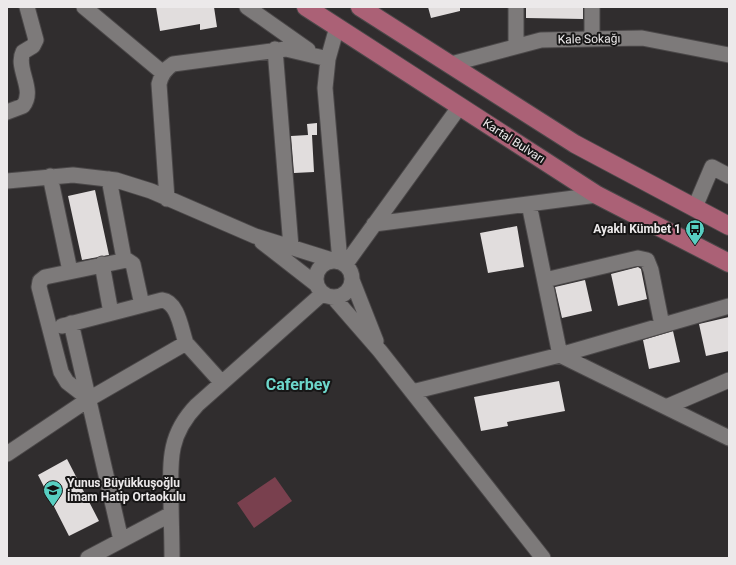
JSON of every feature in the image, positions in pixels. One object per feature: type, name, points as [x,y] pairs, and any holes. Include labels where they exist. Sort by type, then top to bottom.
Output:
[{"type":"main road","name":"Kartal Bulvarı","points":[[306,7],[597,195],[729,263]]},
{"type":"main road","points":[[368,9],[575,144],[729,226]]},
{"type":"street","points":[[7,112],[23,106],[28,96],[21,58],[25,49],[32,46],[36,40],[27,7]]},
{"type":"street","points":[[84,7],[163,73]]},
{"type":"street","points":[[247,7],[321,57]]},
{"type":"street","points":[[516,7],[516,46]]},
{"type":"street","points":[[592,7],[592,39]]},
{"type":"street","points":[[337,27],[321,57],[340,262]]},
{"type":"street","name":"Kale Sokağı","points":[[451,64],[541,40],[642,38],[729,55]]},
{"type":"street","points":[[167,199],[159,90],[163,73],[173,64],[275,49],[286,48],[321,57]]},
{"type":"street","points":[[275,49],[291,247]]},
{"type":"street","points":[[340,262],[374,224],[460,106]]},
{"type":"street","points":[[695,207],[712,167],[729,176]]},
{"type":"street","points":[[7,181],[73,175],[109,179],[133,185],[255,236],[340,262],[349,269],[380,351]]},
{"type":"street","points":[[50,176],[70,271]]},
{"type":"street","points":[[109,179],[124,260]]},
{"type":"street","points":[[374,224],[597,195]]},
{"type":"street","points":[[529,204],[560,355]]},
{"type":"street","points":[[255,236],[324,292],[380,351],[543,558]]},
{"type":"street","points":[[545,280],[638,258],[646,260],[651,270],[662,325]]},
{"type":"street","points":[[89,399],[67,382],[61,372],[39,284],[45,277],[124,260],[133,264],[142,305]]},
{"type":"street","points":[[340,262],[329,261],[319,268],[315,278],[324,292],[339,297],[348,290],[352,280]]},
{"type":"street","points":[[102,264],[111,313]]},
{"type":"street","points":[[172,558],[170,462],[176,435],[191,412],[324,292]]},
{"type":"street","points":[[50,330],[71,323],[162,300],[172,304],[186,343],[222,383]]},
{"type":"street","points":[[412,392],[560,355],[729,306]]},
{"type":"street","points":[[71,323],[121,540]]},
{"type":"street","points":[[7,454],[89,399],[186,343]]},
{"type":"street","points":[[560,355],[729,438]]},
{"type":"street","points":[[666,407],[728,384]]},
{"type":"street","points":[[96,557],[121,540],[171,514]]},
{"type":"shaded area","points":[[275,477],[292,501],[254,528],[237,503]]},
{"type":"building","points":[[156,7],[214,7],[217,27],[200,30],[200,24],[160,31]]},
{"type":"building","points":[[428,7],[460,7],[460,11],[431,18]]},
{"type":"building","points":[[526,7],[583,7],[583,19],[526,18]]},
{"type":"building","points":[[317,123],[317,135],[312,135],[314,172],[294,173],[291,136],[308,135],[307,124]]},
{"type":"building","points":[[95,190],[109,255],[82,260],[68,196]]},
{"type":"building","points":[[517,226],[524,267],[488,273],[480,233]]},
{"type":"building","points":[[638,267],[641,269],[647,299],[618,306],[611,274]]},
{"type":"building","points":[[585,280],[592,311],[562,318],[555,287]]},
{"type":"building","points":[[729,317],[729,351],[706,356],[699,324]]},
{"type":"building","points":[[673,331],[680,362],[649,369],[643,340]]},
{"type":"building","points":[[559,381],[565,411],[507,422],[508,426],[481,431],[474,397]]},
{"type":"building","points":[[67,459],[99,521],[69,536],[38,475]]},
{"type":"place","name":"Ayaklı Kümbet 1","points":[[695,246]]},
{"type":"place","name":"Yunus Büyükkuşoğlu İmam Hatip Ortaokulu","points":[[53,507]]},
{"type":"district","name":"Caferbey","points":[[298,384]]}]
